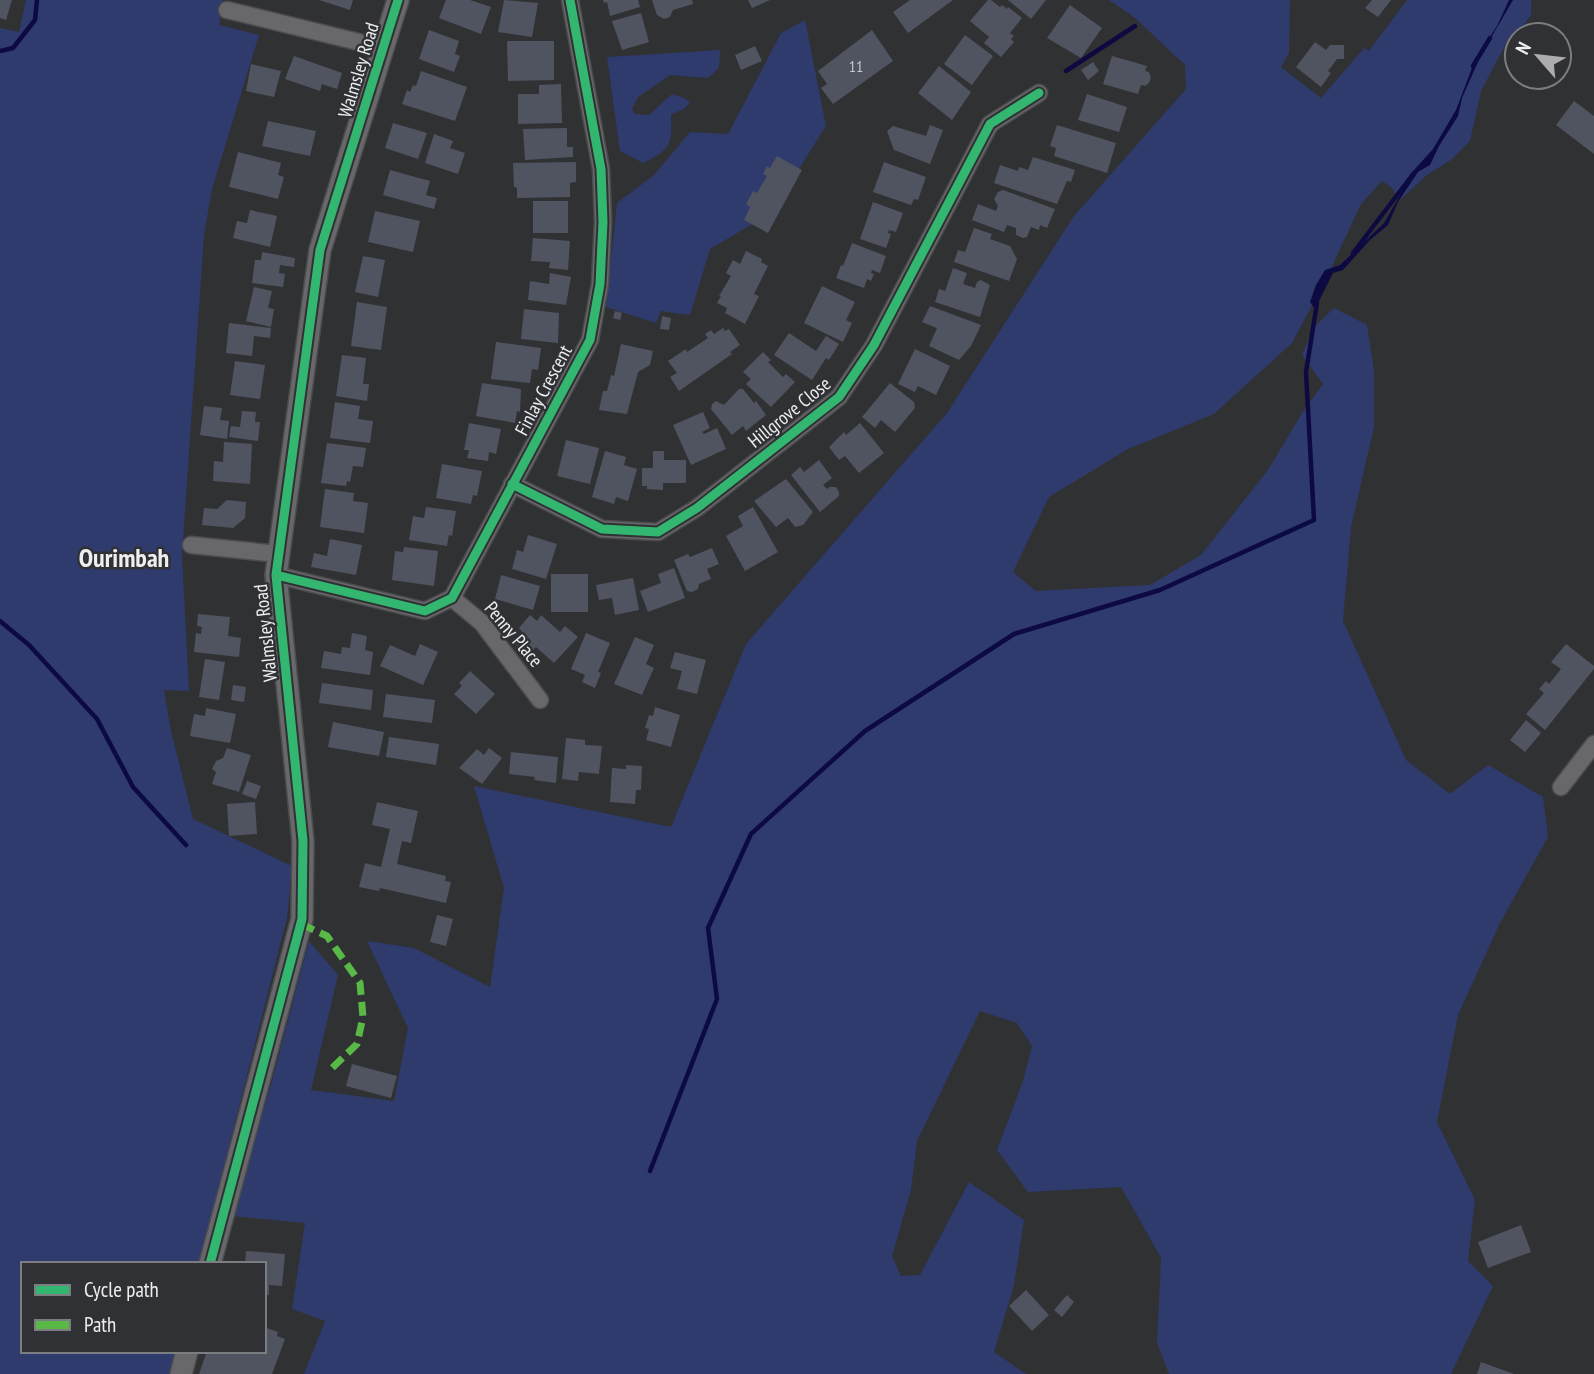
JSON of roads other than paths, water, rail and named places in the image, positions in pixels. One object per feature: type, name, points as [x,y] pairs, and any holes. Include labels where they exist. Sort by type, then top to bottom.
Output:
[{"type":"street","name":"Walmsley Road","points":[[211,1262],[302,919],[303,841],[277,564],[320,250],[398,0]]},
{"type":"street","name":"Finlay Crescent","points":[[452,598],[590,340],[600,284],[603,222],[601,169],[570,0]]},
{"type":"street","points":[[227,10],[383,48]]},
{"type":"street","name":"Hillgrove Close","points":[[512,485],[602,529],[658,532],[697,508],[839,397],[874,345],[990,124],[1039,93]]},
{"type":"street","points":[[191,545],[277,564],[425,611],[452,598]]},
{"type":"street","name":"Penny Place","points":[[452,598],[482,623],[540,700]]},
{"type":"street","points":[[1561,787],[1594,744]]},
{"type":"street","points":[[180,1374],[186,1353]]},
{"type":"waterway","points":[[0,51],[13,48],[35,20],[37,0]]},
{"type":"waterway","points":[[1066,71],[1135,26]]},
{"type":"waterway","points":[[1473,66],[1490,38]]},
{"type":"waterway","points":[[1353,253],[1414,173]]},
{"type":"waterway","points":[[650,1171],[717,999],[708,928],[751,834],[865,731],[1014,634],[1160,590],[1314,520],[1306,372],[1317,303]]},
{"type":"waterway","points":[[0,621],[29,645],[97,719],[133,787],[186,845]]},
{"type":"district","name":"Ourimbah","points":[[124,557]]}]
